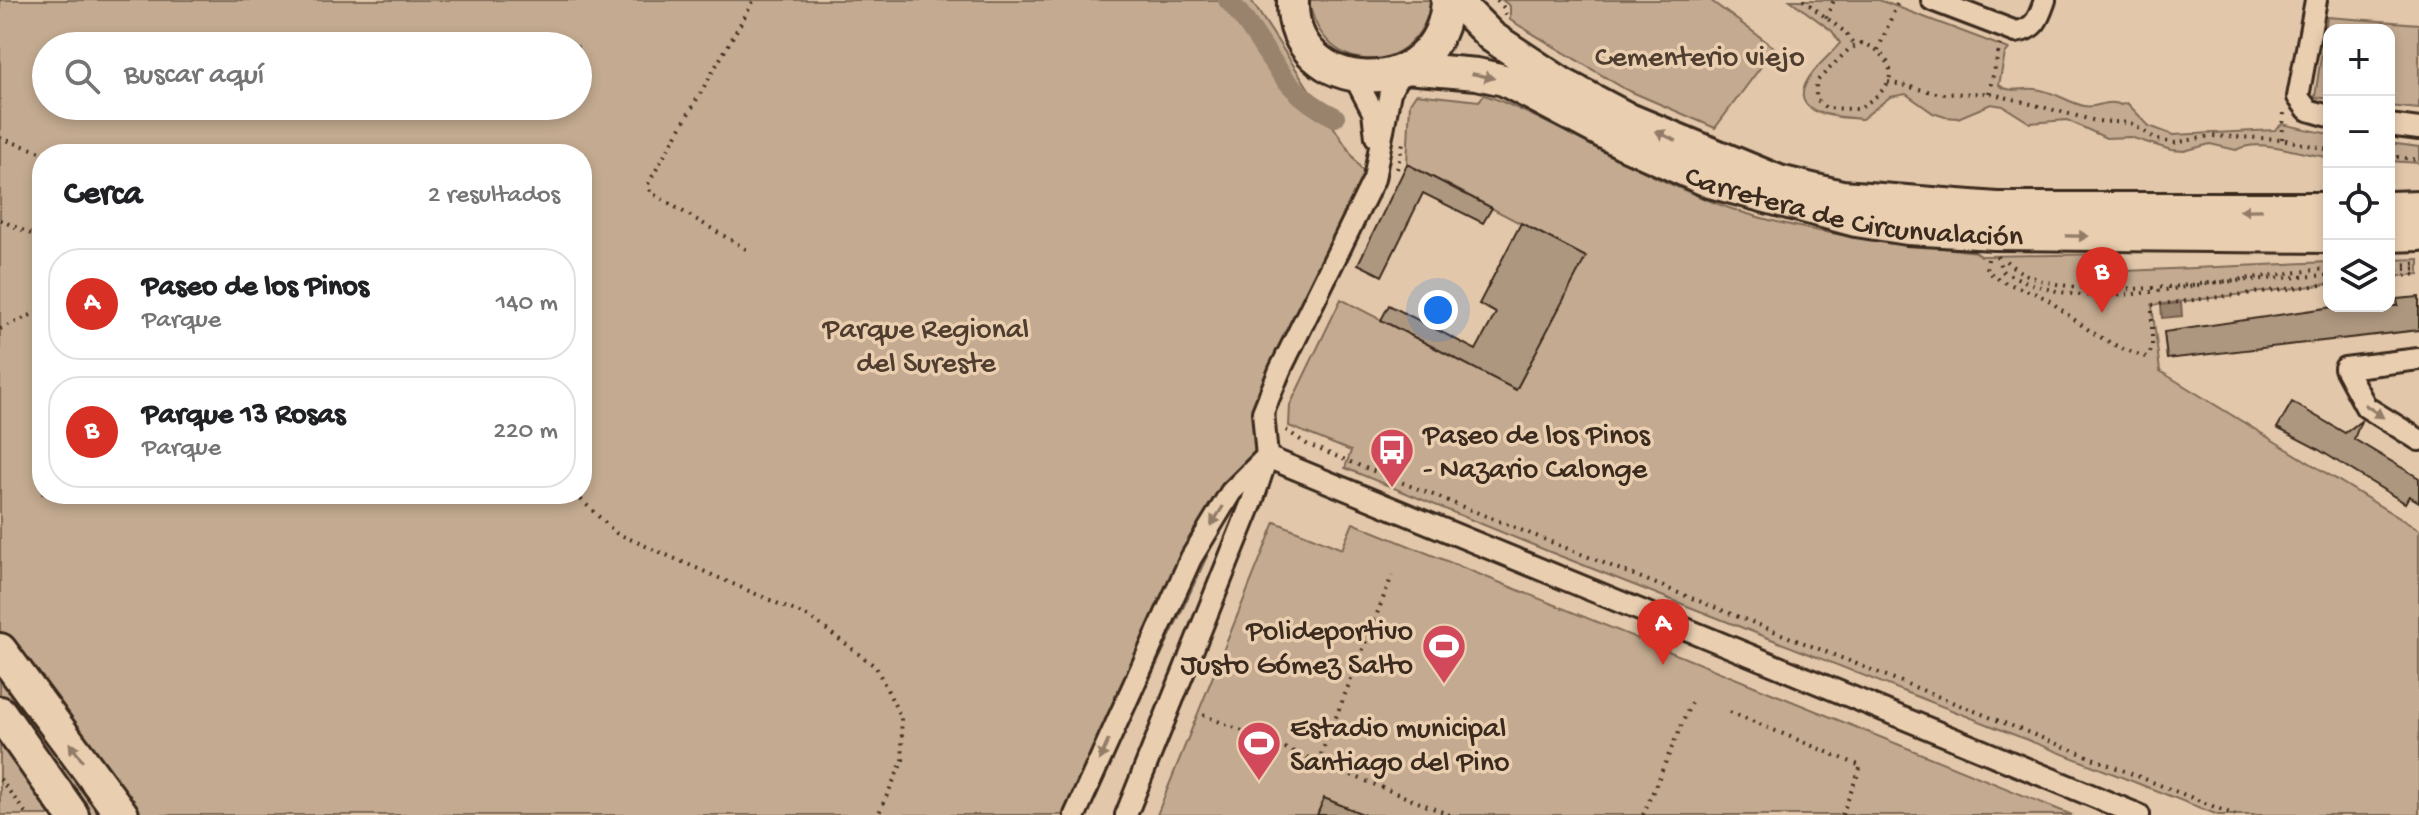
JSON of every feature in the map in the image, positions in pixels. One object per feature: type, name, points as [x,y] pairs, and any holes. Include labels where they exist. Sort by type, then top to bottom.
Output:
[{"type":"main road","points":[[1403,70],[1431,48],[1441,32],[1447,0]]},
{"type":"main road","name":"Carretera de Circunvalación","points":[[1455,0],[1492,37],[1563,84],[1629,119],[1779,181],[1830,193],[1997,208],[2323,208]]},
{"type":"main road","points":[[1291,3],[1296,25],[1312,53],[1331,68],[1354,76]]},
{"type":"main road","name":"Carretera de Circunvalación","points":[[1354,76],[1386,76],[1403,70],[1477,74],[1504,80],[1663,163],[1766,199],[1818,214],[1907,229],[1996,250],[2323,237]]},
{"type":"main road","points":[[2395,207],[2419,206]]},
{"type":"main road","points":[[2395,236],[2419,235]]},
{"type":"main road","points":[[0,650],[122,815]]},
{"type":"main road","points":[[0,713],[72,815]]},
{"type":"street","points":[[1932,0],[2008,37],[2028,30],[2038,21],[2045,0]]},
{"type":"street","points":[[2316,0],[2293,100],[2308,110],[2323,114]]},
{"type":"street","points":[[1126,815],[1267,457],[1263,412],[1280,370],[1374,179],[1387,168],[1390,92],[1403,70]]},
{"type":"street","points":[[1354,76],[1373,112],[1387,168]]},
{"type":"street","points":[[2395,126],[2419,129]]},
{"type":"street","points":[[2419,359],[2345,368],[2366,407],[2419,440]]},
{"type":"street","points":[[1075,815],[1191,558],[1231,492],[1267,457]]},
{"type":"street","points":[[1267,457],[2139,815]]},
{"type":"path","points":[[746,249],[650,192],[648,184],[754,0]]},
{"type":"path","points":[[1803,0],[1845,32],[1854,46]]},
{"type":"path","points":[[1826,18],[1834,0]]},
{"type":"path","points":[[1878,50],[1897,4]]},
{"type":"path","points":[[1989,93],[2008,37]]},
{"type":"path","points":[[1861,43],[1878,50],[1888,65],[1888,82],[1857,109],[1826,108],[1816,99],[1814,92],[1820,75],[1854,46],[1861,43]]},
{"type":"path","points":[[1888,82],[1941,94],[1989,93],[2096,121],[2130,123],[2158,140],[2174,143],[2212,136],[2282,139],[2323,149]]},
{"type":"path","points":[[2282,139],[2293,100]]},
{"type":"path","points":[[1387,168],[1401,160],[1403,134]]},
{"type":"path","points":[[0,138],[32,149]]},
{"type":"path","points":[[2320,149],[2322,138]]},
{"type":"path","points":[[2395,157],[2419,160]]},
{"type":"path","points":[[0,220],[32,234]]},
{"type":"path","points":[[1996,250],[2002,271],[2035,287],[2081,297],[2142,295],[2206,284],[2323,273]]},
{"type":"path","points":[[1996,250],[2045,282],[2096,289],[2145,288],[2323,273]]},
{"type":"path","points":[[1996,250],[1987,270],[1999,282],[2054,304],[2110,345],[2147,357],[2152,349],[2152,305],[2323,285]]},
{"type":"path","points":[[2395,268],[2419,268]]},
{"type":"path","points":[[2395,275],[2419,268]]},
{"type":"path","points":[[0,329],[32,315]]},
{"type":"path","points":[[1281,421],[1292,436],[1308,445],[2235,815]]},
{"type":"path","points":[[586,504],[616,533],[811,618],[876,667],[901,718],[903,760],[878,815]]},
{"type":"path","points":[[1318,762],[1392,576]]},
{"type":"path","points":[[1643,815],[1693,698]]},
{"type":"path","points":[[1730,712],[1861,766],[1842,815]]},
{"type":"path","points":[[1203,715],[1450,815]]},
{"type":"path","points":[[0,779],[27,815]]},
{"type":"green space","name":"Parque Regional del Sureste","points":[[0,0],[1251,0],[1376,192],[1087,815],[0,815]]},
{"type":"green space","points":[[1309,0],[1432,0],[1423,26],[1409,44],[1390,56],[1370,59],[1350,56],[1331,44],[1317,26]]},
{"type":"green space","name":"Cementerio viejo","points":[[1502,0],[1710,0],[1775,48],[1715,128],[1625,89],[1510,20],[1510,6]]},
{"type":"green space","points":[[1790,0],[1879,0],[2009,49],[2005,54],[1999,85],[2003,88],[2042,90],[2084,106],[2127,103],[2149,126],[2173,135],[2275,130],[2282,124],[2323,133],[2323,156],[2257,145],[2236,150],[2210,144],[2184,151],[2171,150],[2130,137],[2106,138],[2067,120],[2030,123],[2003,106],[1991,104],[1958,118],[1945,117],[1933,113],[1906,94],[1890,97],[1862,119],[1825,114],[1806,105],[1803,96],[1805,85],[1814,71],[1840,43],[1832,31]]},
{"type":"green space","points":[[2327,17],[2419,24],[2419,109],[2395,107],[2395,24],[2326,24]]},
{"type":"green space","points":[[2323,44],[2323,98],[2315,97]]},
{"type":"green space","points":[[1416,94],[1479,101],[1484,95],[1699,197],[1759,217],[1820,231],[1976,252],[1981,256],[2119,254],[2125,271],[2323,262],[2323,285],[2152,305],[2160,371],[2419,530],[2419,815],[2218,815],[1345,468],[1351,451],[1289,426],[1290,405],[1341,299],[1516,390],[1585,257],[1407,164],[1410,103]]},
{"type":"green space","points":[[2395,144],[2419,147],[2419,163],[2395,161]]},
{"type":"green space","points":[[2419,259],[2419,274],[2395,276],[2395,260]]},
{"type":"green space","name":"Polideportivo Justo Gómez Salto","points":[[1275,522],[1342,549],[1353,523],[2072,815],[1157,815]]},
{"type":"shaded area","points":[[2181,303],[2182,316],[2162,318],[2161,305]]},
{"type":"building","points":[[1407,164],[1492,208],[1483,223],[1423,193],[1382,276],[1358,264]]},
{"type":"building","points":[[1521,223],[1586,257],[1516,390],[1381,320],[1389,305],[1476,350],[1496,313],[1479,304]]},
{"type":"building","points":[[2419,297],[2419,330],[2167,359],[2164,332],[2323,309],[2323,312],[2395,312],[2397,299]]},
{"type":"building","points":[[2292,402],[2345,433],[2361,421],[2354,439],[2419,478],[2419,502],[2409,496],[2405,503],[2316,448],[2277,428]]},
{"type":"building","points":[[1324,798],[1365,815],[1317,815]]},
{"type":"waterway","points":[[1228,0],[1286,79],[1315,106],[1335,117]]},
{"type":"place","name":"Parque 13 Rosas","points":[[2102,313]]},
{"type":"place","name":"Paseo de los Pinos - Nazario Calonge","points":[[1392,489]]},
{"type":"place","name":"Paseo de los Pinos","points":[[1663,665]]},
{"type":"place","name":"Polideportivo Justo Gómez Salto","points":[[1444,685]]},
{"type":"place","name":"Estadio municipal Santiago del Pino","points":[[1259,782]]}]
